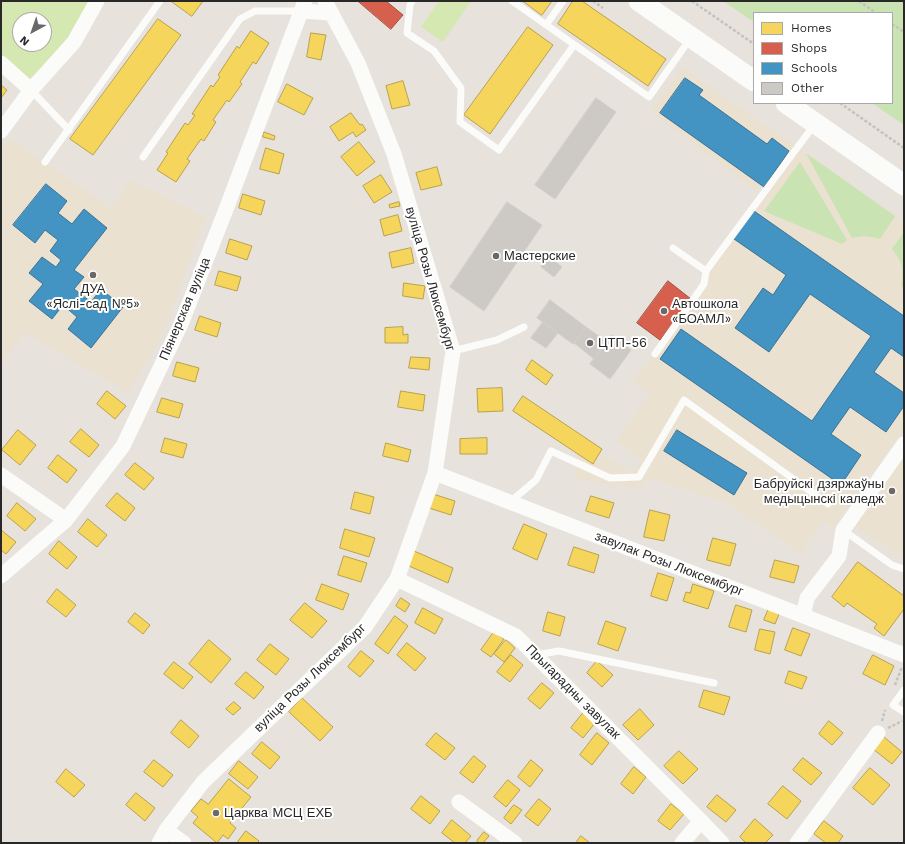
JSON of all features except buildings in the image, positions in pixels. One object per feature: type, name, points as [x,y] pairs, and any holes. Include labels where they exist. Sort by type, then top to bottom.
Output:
[{"type":"main road","points":[[639,1],[753,80]]},
{"type":"main road","points":[[787,104],[904,185]]},
{"type":"street","points":[[1,131],[31,90],[74,42],[97,1]]},
{"type":"street","name":"вуліца Розы Люксембург","points":[[162,837],[203,782],[365,627],[396,579],[435,473],[453,351],[394,154],[358,63],[328,7],[303,6]]},
{"type":"street","name":"Піянерская вуліца","points":[[1,576],[66,520],[123,446],[181,324],[226,212],[303,6]]},
{"type":"street","points":[[1,63],[31,90]]},
{"type":"street","points":[[803,616],[807,598],[839,556],[843,530],[904,444]]},
{"type":"street","name":"завулак Розы Люксембург","points":[[435,473],[904,655]]},
{"type":"street","points":[[1,475],[66,520]]},
{"type":"street","name":"Прыгарадны завулак","points":[[396,579],[516,636],[722,843]]},
{"type":"street","points":[[797,843],[878,733]]},
{"type":"street","points":[[459,802],[515,843]]},
{"type":"street","points":[[682,843],[701,821]]},
{"type":"street","points":[[162,837],[184,843]]},
{"type":"lane","points":[[45,162],[160,1]]},
{"type":"lane","points":[[412,1],[410,5],[407,33],[434,51],[461,88],[460,122],[499,150],[574,45]]},
{"type":"lane","points":[[512,1],[649,97],[691,38]]},
{"type":"lane","points":[[546,25],[563,1]]},
{"type":"lane","points":[[143,157],[240,19],[255,11],[303,6]]},
{"type":"lane","points":[[31,90],[69,130]]},
{"type":"lane","points":[[655,354],[704,284],[706,271],[815,123]]},
{"type":"lane","points":[[673,248],[706,271]]},
{"type":"lane","points":[[453,351],[497,340],[524,327]]},
{"type":"lane","points":[[510,502],[536,480],[551,451],[610,478],[639,477],[684,400],[828,504]]},
{"type":"lane","points":[[843,530],[892,565],[904,569]]},
{"type":"lane","points":[[535,655],[559,651],[714,683]]},
{"type":"lane","points":[[904,690],[893,705],[904,712]]},
{"type":"path","points":[[593,1],[604,8]]},
{"type":"path","points":[[692,1],[753,43]]},
{"type":"path","points":[[858,1],[874,12]]},
{"type":"path","points":[[893,25],[904,32]]},
{"type":"path","points":[[841,104],[904,148]]},
{"type":"shaded area","points":[[682,67],[904,222],[904,428],[833,527],[824,521],[800,554],[728,503],[648,478],[641,488],[576,479],[576,457],[585,444],[633,474],[642,460],[616,441],[650,393],[633,383],[705,284],[706,271],[765,191],[759,186],[756,191],[651,112]]},
{"type":"shaded area","name":"ДУА «Яслі-сад №5»","points":[[10,139],[111,208],[131,180],[206,217],[162,335],[128,393],[24,332],[1,365],[1,152]]},
{"type":"shaded area","name":"Бабруйскі дзяржаўны медыцынскі каледж","points":[[904,456],[904,560],[855,526]]},
{"type":"green space","points":[[1,1],[90,1],[74,31],[58,53],[29,79],[1,55]]},
{"type":"green space","points":[[439,1],[471,1],[443,42],[421,27]]},
{"type":"green space","points":[[723,1],[904,1],[904,125],[873,104],[893,104],[893,12],[753,12],[753,21]]},
{"type":"green space","points":[[806,153],[895,216],[880,239],[866,236],[852,238]]},
{"type":"green space","points":[[800,162],[847,240],[842,244],[764,211]]},
{"type":"green space","points":[[904,232],[904,289],[901,286],[902,266],[892,249]]},
{"type":"place","name":"Мастерские","points":[[496,256]]},
{"type":"place","name":"ДУА «Яслі-сад №5»","points":[[93,275]]},
{"type":"place","name":"Автошкола «БОАМЛ»","points":[[664,311]]},
{"type":"place","name":"ЦТП-56","points":[[590,343]]},
{"type":"place","name":"Бабруйскі дзяржаўны медыцынскі каледж","points":[[892,491]]},
{"type":"place","name":"Царква МСЦ ЕХБ","points":[[216,813]]}]
